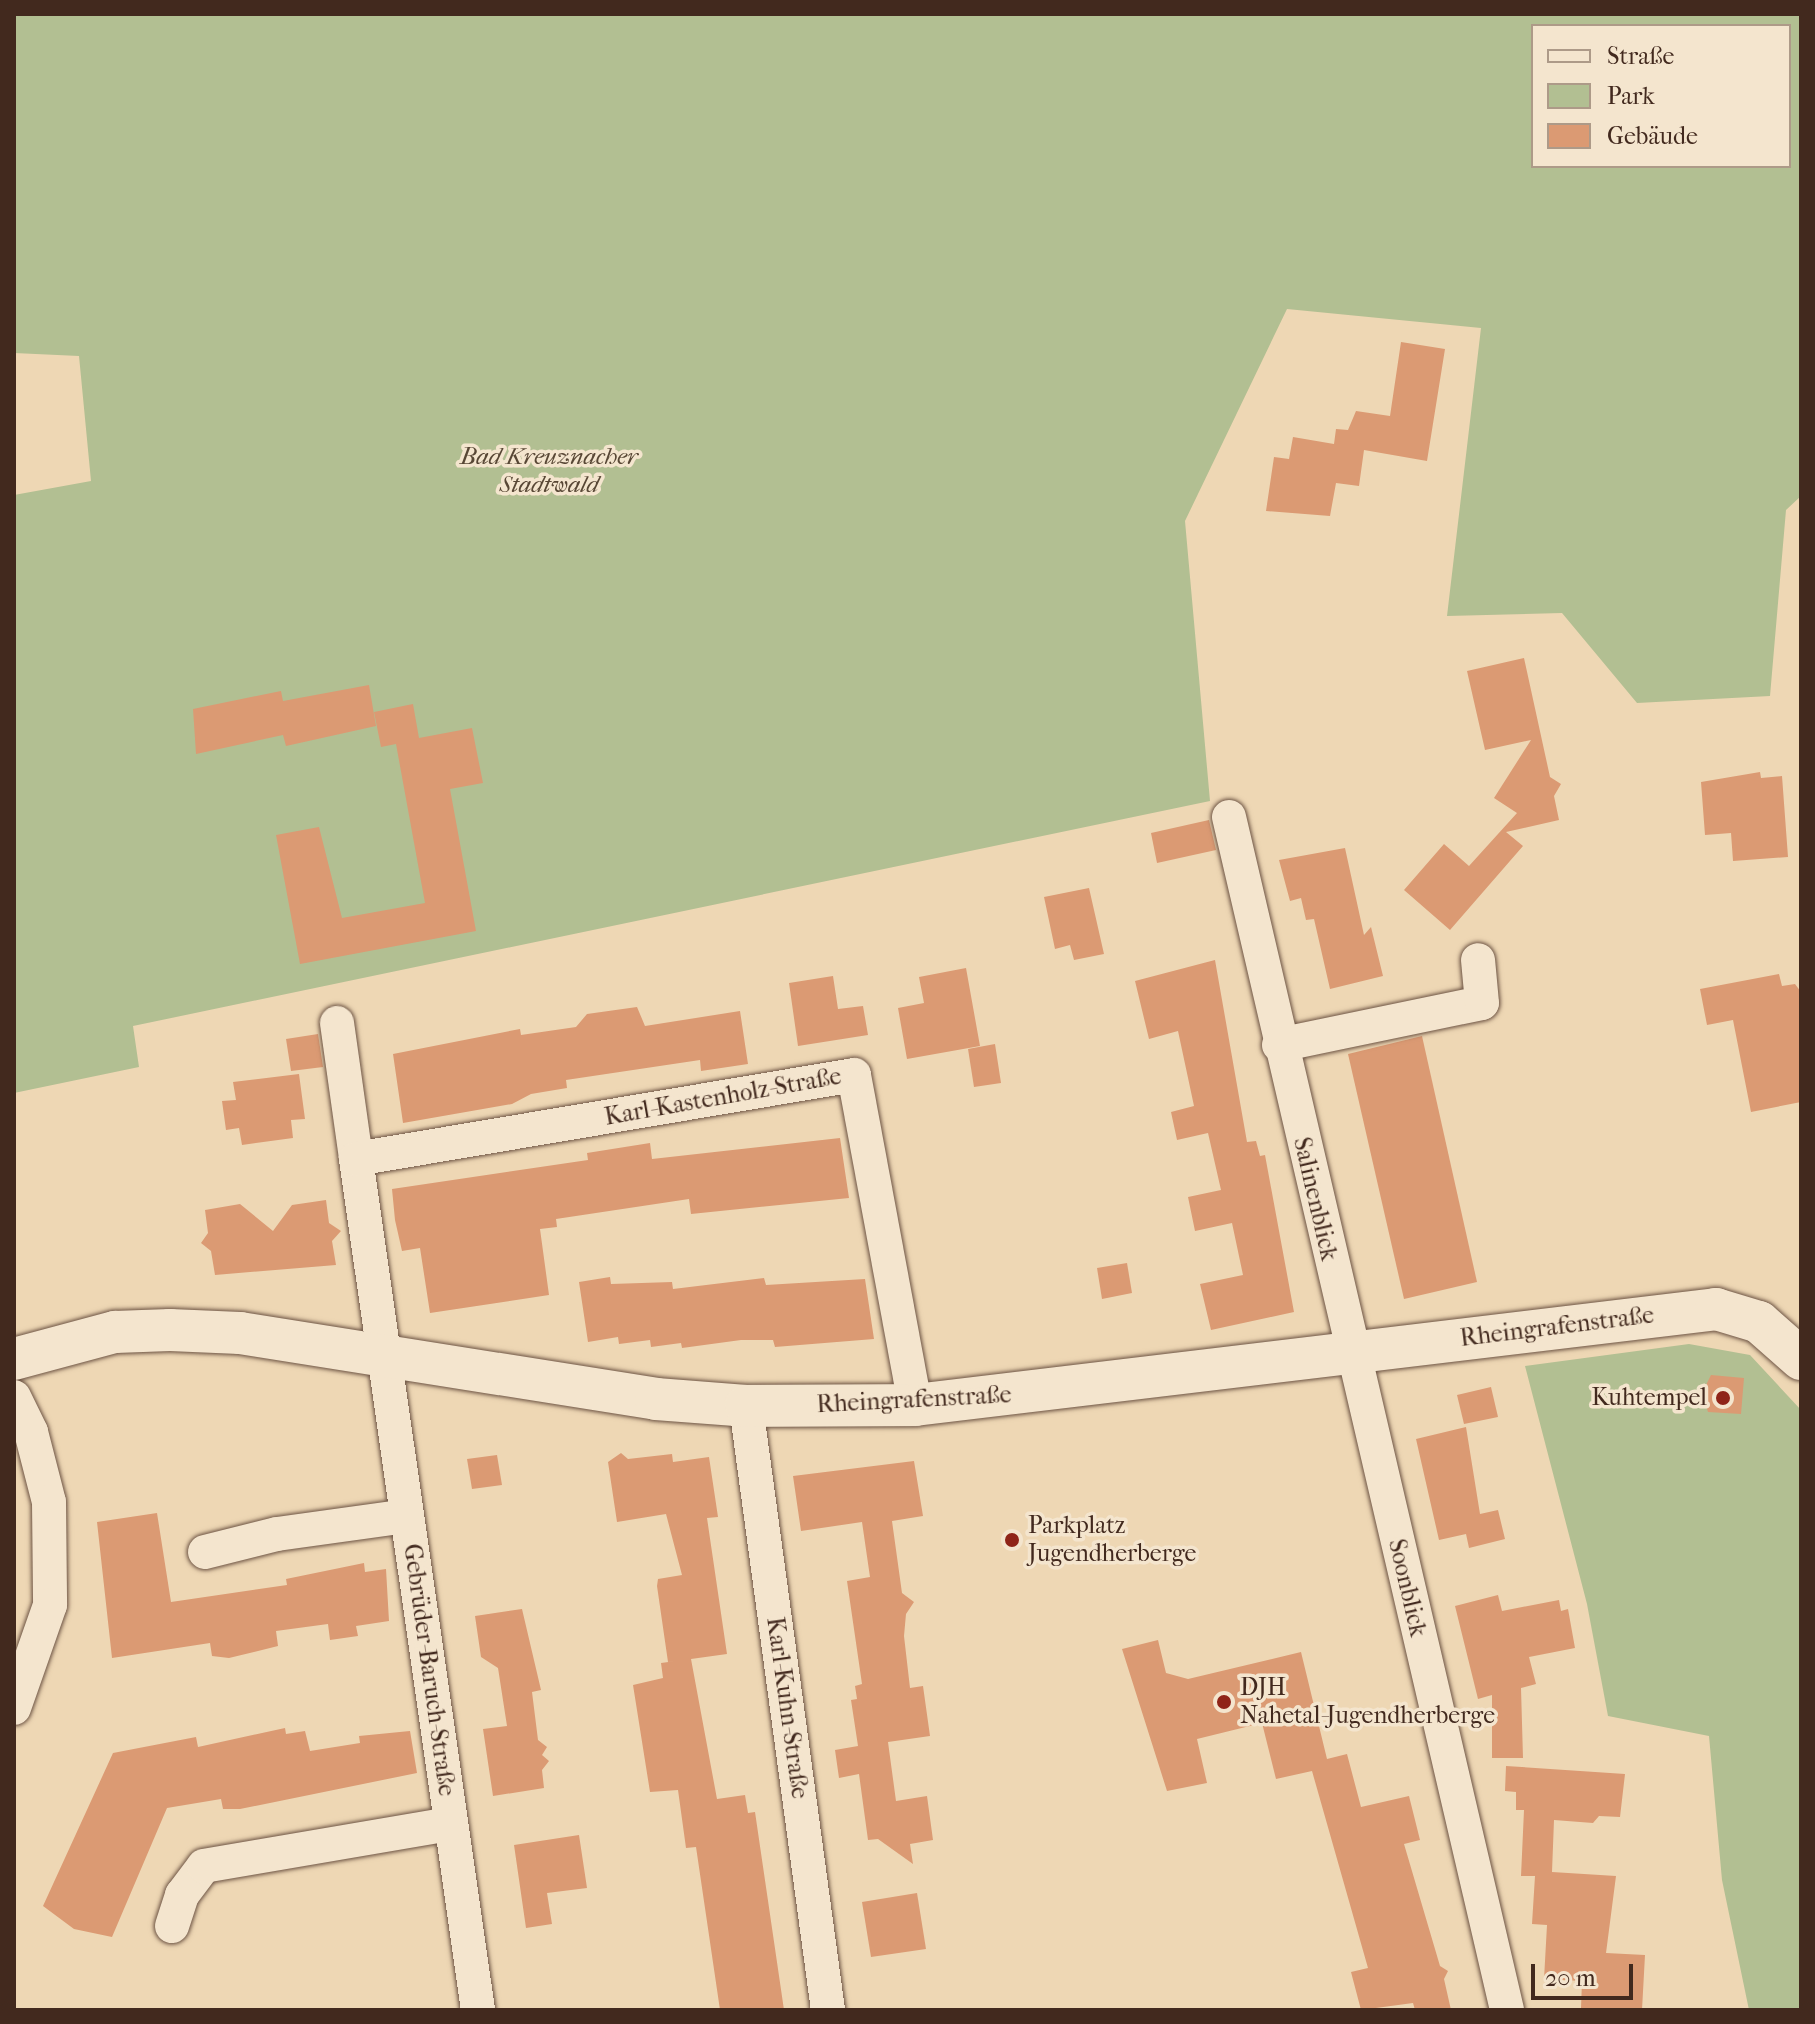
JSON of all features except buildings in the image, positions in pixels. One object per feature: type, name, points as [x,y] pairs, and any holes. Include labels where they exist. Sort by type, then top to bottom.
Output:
[{"type":"street","name":"Salinenblick","points":[[1229,817],[1351,1354]]},
{"type":"street","points":[[1279,1045],[1482,1003],[1478,960]]},
{"type":"street","points":[[337,1023],[386,1356]]},
{"type":"street","name":"Karl-Kastenholz-Straße","points":[[356,1159],[854,1075],[915,1405]]},
{"type":"street","name":"Rheingrafenstraße","points":[[14,1359],[115,1332],[170,1330],[240,1333],[564,1387],[746,1406],[915,1405],[1716,1309],[1759,1322],[1801,1359]]},
{"type":"street","name":"Soonblick","points":[[1351,1354],[1507,2010]]},
{"type":"street","name":"Gebrüder-Baruch-Straße","points":[[386,1356],[478,2010]]},
{"type":"street","points":[[14,1397],[49,1502],[50,1605],[14,1708]]},
{"type":"street","name":"Karl-Kuhn-Straße","points":[[746,1406],[828,2010]]},
{"type":"street","name":"Gebrüder-Baruch-Straße","points":[[205,1552],[277,1534],[407,1516]]},
{"type":"street","name":"Gebrüder-Baruch-Straße","points":[[172,1926],[182,1895],[204,1866],[450,1824]]},
{"type":"green space","name":"Bad Kreuznacher Stadtwald","points":[[14,14],[1801,14],[1801,496],[1786,510],[1770,696],[1637,703],[1562,613],[1447,616],[1481,328],[1287,309],[1185,521],[1210,801],[133,1026],[139,1067],[14,1093],[14,495],[91,481],[79,356],[14,353]]},
{"type":"green space","points":[[1689,1344],[1750,1355],[1801,1410],[1801,2010],[1749,2010],[1722,1880],[1709,1736],[1608,1716],[1587,1604],[1525,1366]]},
{"type":"place","name":"Kuhtempel","points":[[1723,1398]]},
{"type":"place","name":"Parkplatz Jugendherberge","points":[[1012,1540]]},
{"type":"place","name":"DJH Nahetal-Jugendherberge","points":[[1224,1702]]}]
